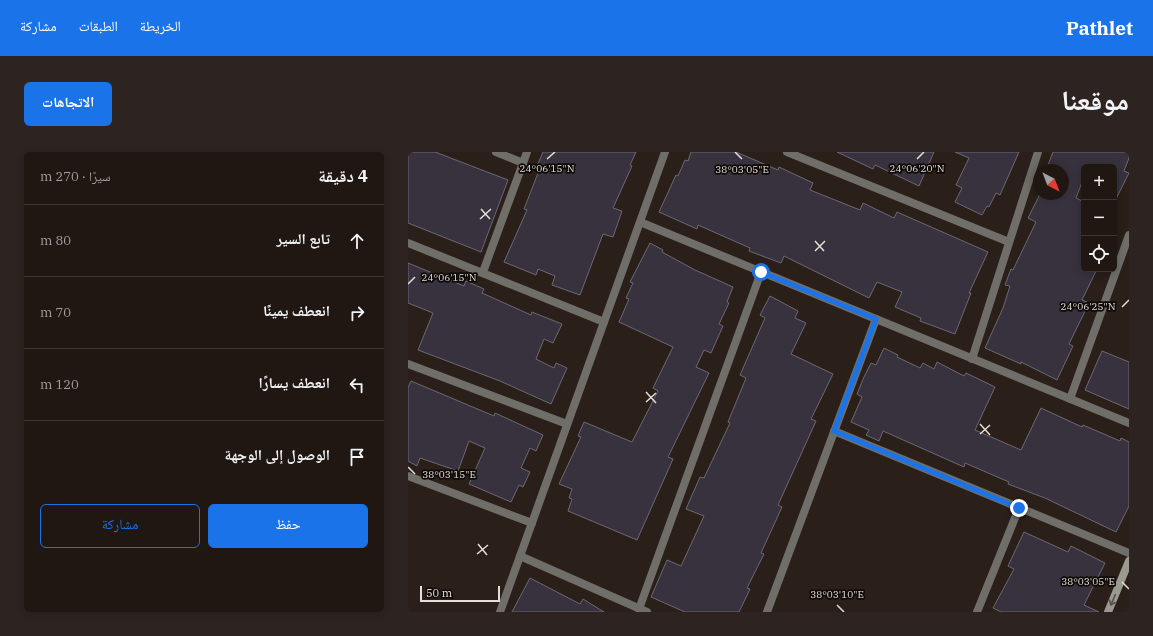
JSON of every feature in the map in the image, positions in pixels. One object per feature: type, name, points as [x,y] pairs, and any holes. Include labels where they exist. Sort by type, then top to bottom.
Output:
[{"type":"main road","points":[[1108,612],[1129,561]]},
{"type":"street","points":[[496,152],[523,163]]},
{"type":"street","points":[[483,272],[527,152]]},
{"type":"street","points":[[500,612],[665,152]]},
{"type":"street","points":[[787,152],[1009,242]]},
{"type":"street","points":[[972,359],[1038,152]]},
{"type":"street","points":[[640,222],[1129,424]]},
{"type":"street","points":[[1070,399],[1129,235]]},
{"type":"street","points":[[408,243],[604,322]]},
{"type":"street","points":[[520,556],[643,610],[761,272]]},
{"type":"street","points":[[767,612],[876,319]]},
{"type":"street","points":[[408,364],[567,424]]},
{"type":"street","points":[[834,431],[1129,553]]},
{"type":"street","points":[[408,476],[532,523]]},
{"type":"street","points":[[977,612],[1019,508]]},
{"type":"building","points":[[408,152],[435,152],[508,180],[481,252],[408,223]]},
{"type":"building","points":[[543,152],[636,152],[630,165],[632,166],[613,208],[622,211],[613,237],[603,234],[580,295],[552,285],[555,276],[538,269],[536,275],[504,262],[527,210],[524,209],[540,168],[537,166]]},
{"type":"building","points":[[691,152],[736,152],[778,170],[779,167],[813,183],[810,190],[860,210],[863,203],[894,218],[897,212],[988,252],[969,293],[971,293],[955,334],[920,321],[921,318],[895,307],[902,292],[877,282],[869,298],[784,256],[781,263],[749,251],[750,248],[698,225],[697,229],[659,212],[676,175],[678,176],[685,160],[688,161]]},
{"type":"building","points":[[837,152],[934,152],[919,186],[875,165],[873,169]]},
{"type":"building","points":[[955,152],[1019,152],[1000,195],[996,193],[989,207],[987,206],[982,215],[955,202],[962,188],[956,185],[969,158]]},
{"type":"building","points":[[1053,152],[1129,152],[1129,158],[1124,171],[1129,173],[1117,197],[1117,164],[1081,164],[1081,185],[1076,198],[1081,200],[1081,272],[1096,272],[1082,300],[1089,303],[1069,344],[1073,346],[1057,380],[1021,362],[1021,364],[985,348],[1003,308],[1010,286],[1005,285],[1011,269],[1013,270],[1036,222],[1028,218],[1037,200],[1069,200],[1069,164],[1048,164]]},
{"type":"building","points":[[650,243],[663,250],[662,252],[695,270],[733,287],[727,302],[729,303],[719,324],[723,326],[711,353],[704,350],[696,367],[709,373],[668,457],[673,459],[637,540],[568,511],[572,499],[569,498],[572,489],[559,484],[581,437],[578,436],[584,422],[632,442],[658,391],[653,388],[673,347],[619,322],[629,299],[626,298],[633,283],[630,282]]},
{"type":"building","points":[[408,263],[464,286],[466,281],[484,289],[482,293],[531,315],[532,312],[562,324],[553,343],[544,339],[536,359],[554,368],[556,363],[567,368],[551,404],[500,381],[418,350],[433,313],[408,303]]},
{"type":"building","points":[[770,296],[798,311],[795,318],[806,323],[791,354],[833,374],[811,419],[816,421],[778,505],[782,507],[761,553],[764,554],[747,588],[750,589],[739,612],[685,612],[651,597],[667,560],[681,566],[704,516],[686,509],[700,477],[704,478],[730,423],[728,422],[746,378],[740,375],[765,318],[760,315]]},
{"type":"building","points":[[884,348],[898,355],[897,357],[920,368],[923,363],[934,369],[937,362],[964,376],[966,373],[995,387],[975,430],[1021,450],[1041,408],[1082,427],[1083,425],[1120,441],[1121,438],[1129,442],[1129,506],[1116,532],[1045,498],[1008,484],[1009,482],[965,463],[964,467],[883,431],[879,441],[866,435],[869,430],[851,422],[862,397],[857,394],[864,377],[871,363],[876,365]]},
{"type":"building","points":[[1102,351],[1129,362],[1129,409],[1085,390]]},
{"type":"building","points":[[411,381],[494,416],[495,413],[543,435],[536,451],[530,448],[521,468],[530,472],[523,487],[519,485],[511,502],[469,484],[485,448],[469,441],[458,471],[420,458],[417,466],[408,461],[408,387]]},
{"type":"building","points":[[1024,532],[1068,552],[1071,546],[1105,563],[1084,605],[1099,612],[1001,612],[993,608],[1014,569],[1008,566]]},
{"type":"building","points":[[530,578],[580,604],[583,599],[604,612],[512,612]]},
{"type":"route","points":[[761,272],[876,319],[834,431],[1019,508]]}]
